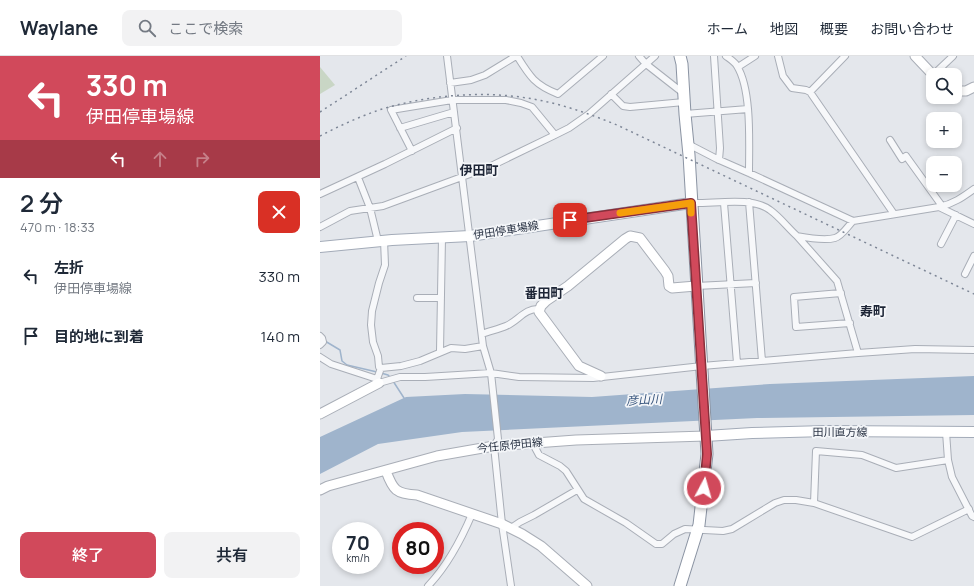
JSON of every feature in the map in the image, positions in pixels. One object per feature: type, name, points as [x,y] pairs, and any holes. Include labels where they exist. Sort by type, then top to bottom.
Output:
[{"type":"highway","points":[[680,56],[682,64],[688,144],[707,454],[706,476],[698,529],[680,586]]},
{"type":"main road","name":"伊田停車場線","points":[[320,247],[381,241],[470,236],[691,203]]},
{"type":"main road","name":"田川直方線","points":[[706,431],[752,433],[818,431],[974,432]]},
{"type":"street","points":[[447,56],[482,334],[491,375],[502,524],[512,586]]},
{"type":"street","points":[[450,83],[471,80],[485,75],[517,56],[529,75],[544,88],[558,94],[603,56]]},
{"type":"street","points":[[639,56],[684,98]]},
{"type":"street","points":[[320,227],[350,211],[383,206],[490,167],[555,135],[589,114],[655,56]]},
{"type":"street","points":[[714,56],[718,112],[719,160]]},
{"type":"street","points":[[726,56],[738,67],[745,88],[748,109],[749,172]]},
{"type":"street","points":[[738,67],[755,56]]},
{"type":"street","points":[[778,56],[783,76],[792,88],[810,92],[894,214]]},
{"type":"street","points":[[810,92],[845,56]]},
{"type":"street","points":[[915,56],[926,68]]},
{"type":"street","points":[[941,68],[954,56]]},
{"type":"street","points":[[962,91],[966,91],[974,87]]},
{"type":"street","points":[[611,94],[623,106],[630,107],[684,98]]},
{"type":"street","points":[[412,151],[392,110],[452,100],[506,100],[527,104],[532,107],[555,135]]},
{"type":"street","points":[[685,114],[748,109]]},
{"type":"street","points":[[400,128],[454,112]]},
{"type":"street","points":[[320,194],[457,128]]},
{"type":"street","points":[[890,140],[902,158],[906,156],[941,207],[974,224]]},
{"type":"street","points":[[688,144],[719,160],[749,172],[853,220],[941,207],[962,198],[974,189]]},
{"type":"street","points":[[322,410],[378,379],[381,369],[379,367],[378,356],[373,342],[371,325],[372,311],[385,265],[381,241],[359,180]]},
{"type":"street","points":[[691,203],[749,202],[759,203],[770,209],[797,236],[837,281],[858,353]]},
{"type":"street","points":[[749,202],[762,361]]},
{"type":"street","points":[[724,203],[737,363]]},
{"type":"street","points":[[941,244],[956,215]]},
{"type":"street","points":[[797,236],[820,239],[836,238],[853,220]]},
{"type":"street","points":[[482,334],[514,322],[528,310],[539,309],[630,236],[640,238],[661,265],[668,276],[669,286],[672,288],[756,283]]},
{"type":"street","points":[[440,351],[442,238]]},
{"type":"street","points":[[965,274],[974,256]]},
{"type":"street","points":[[840,293],[794,297],[796,327],[850,323]]},
{"type":"street","points":[[417,298],[441,298]]},
{"type":"street","points":[[539,309],[540,316],[550,326],[579,366],[601,376]]},
{"type":"street","points":[[320,336],[322,338],[322,342],[320,345]]},
{"type":"street","points":[[381,369],[420,361],[440,351],[451,348],[465,349],[484,346]]},
{"type":"street","points":[[320,357],[331,364],[378,379],[400,377],[491,375],[593,378],[601,376],[702,369],[737,363],[858,353],[915,349],[974,350]]},
{"type":"street","name":"今任原伊田線","points":[[320,490],[328,486],[437,456],[496,442],[532,442],[706,431]]},
{"type":"street","points":[[946,432],[948,460],[952,477],[974,516]]},
{"type":"street","points":[[532,442],[539,455],[560,466],[566,471],[584,499],[644,534],[656,544],[662,544],[674,534],[685,529],[723,531],[732,529],[775,503],[784,500],[796,500],[814,504],[912,537],[969,509]]},
{"type":"street","points":[[814,504],[816,451],[862,454],[896,468],[948,460]]},
{"type":"street","points":[[386,471],[391,484],[398,492],[402,494],[417,495],[502,524],[522,534],[541,546],[587,586]]},
{"type":"street","points":[[511,528],[577,490]]},
{"type":"street","points":[[428,586],[439,575],[459,545],[472,514]]},
{"type":"green space","points":[[320,67],[335,85],[320,94]]},
{"type":"water","name":"彦山川","points":[[974,376],[974,415],[757,418],[462,432],[378,444],[320,474],[320,437],[406,397],[465,394],[592,397],[770,384]]},
{"type":"waterway","points":[[325,341],[340,350],[342,361],[347,365],[377,372]]},
{"type":"waterway","points":[[381,373],[388,375],[391,378]]},
{"type":"waterway","points":[[393,381],[404,398]]},
{"type":"railway","points":[[320,112],[406,56]]},
{"type":"railway","points":[[320,136],[379,110],[436,98],[495,95],[514,96],[555,104],[586,113],[617,125],[974,294]]},
{"type":"slow traffic","points":[[620,213],[691,203],[691,213]]},
{"type":"district","name":"伊田町","points":[[479,170]]},
{"type":"district","name":"番田町","points":[[544,293]]},
{"type":"district","name":"寿町","points":[[873,311]]},
{"type":"route","points":[[570,220],[691,203],[703,372],[707,454],[704,488]]}]
